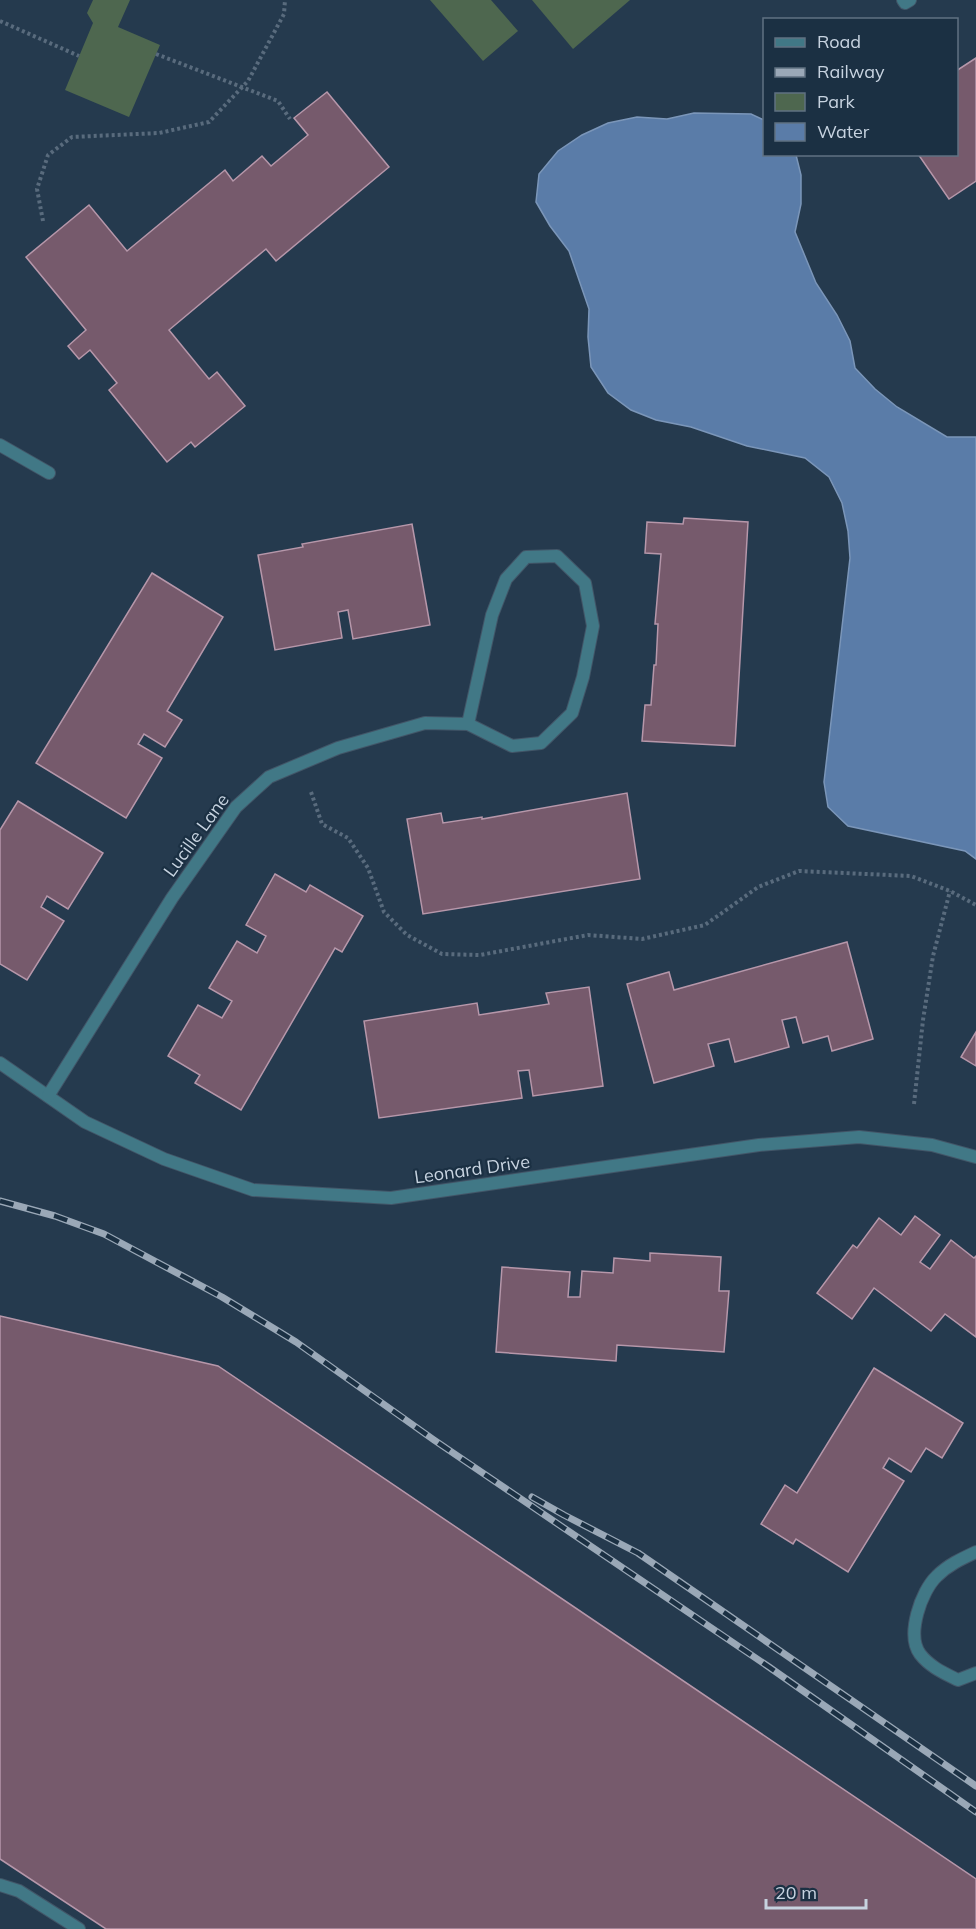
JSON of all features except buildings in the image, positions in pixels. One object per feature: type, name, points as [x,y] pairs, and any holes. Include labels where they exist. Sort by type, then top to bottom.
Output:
[{"type":"street","points":[[903,0],[905,3],[910,0]]},
{"type":"street","points":[[0,444],[49,473]]},
{"type":"street","name":"Lucille Lane","points":[[48,1096],[172,898],[236,807],[269,777],[338,748],[425,723],[468,724],[512,746],[541,743],[572,713],[583,677],[593,626],[585,583],[557,556],[526,557],[506,579],[492,615],[468,724]]},
{"type":"street","name":"Leonard Drive","points":[[0,1063],[85,1122],[164,1159],[253,1190],[391,1198],[759,1146],[859,1137],[932,1145],[976,1157]]},
{"type":"street","points":[[976,1552],[954,1562],[934,1578],[918,1608],[914,1628],[918,1652],[934,1668],[958,1680],[976,1673]]},
{"type":"street","points":[[0,1885],[19,1891],[79,1929]]},
{"type":"path","points":[[43,222],[38,189],[48,155],[72,137],[159,133],[209,122],[248,81],[284,14],[285,0]]},
{"type":"path","points":[[0,21],[79,56]]},
{"type":"path","points":[[156,54],[278,101],[290,119]]},
{"type":"path","points":[[311,792],[322,824],[348,838],[368,868],[384,912],[407,935],[442,954],[480,954],[588,935],[642,939],[705,925],[758,887],[798,871],[911,876],[950,891],[976,905]]},
{"type":"path","points":[[914,1104],[933,956],[950,891]]},
{"type":"green space","points":[[93,0],[130,0],[118,27],[160,45],[129,117],[65,90],[93,23],[87,13]]},
{"type":"green space","points":[[430,0],[491,0],[518,31],[483,61]]},
{"type":"green space","points":[[532,0],[630,0],[573,49]]},
{"type":"water","points":[[694,113],[751,114],[763,120],[763,156],[796,156],[801,175],[801,204],[795,232],[816,283],[837,315],[850,341],[855,368],[897,407],[947,437],[976,437],[976,859],[965,851],[848,826],[828,807],[824,782],[850,558],[848,531],[842,503],[829,477],[805,458],[747,446],[691,427],[656,420],[631,410],[608,393],[591,367],[588,337],[589,309],[569,251],[536,202],[539,174],[558,151],[582,135],[608,123],[637,117],[667,119]]},
{"type":"railway","points":[[0,1201],[55,1216],[104,1234],[222,1297],[296,1342],[434,1440],[769,1667],[976,1812]]},
{"type":"railway","points":[[532,1497],[638,1553],[976,1786]]}]
